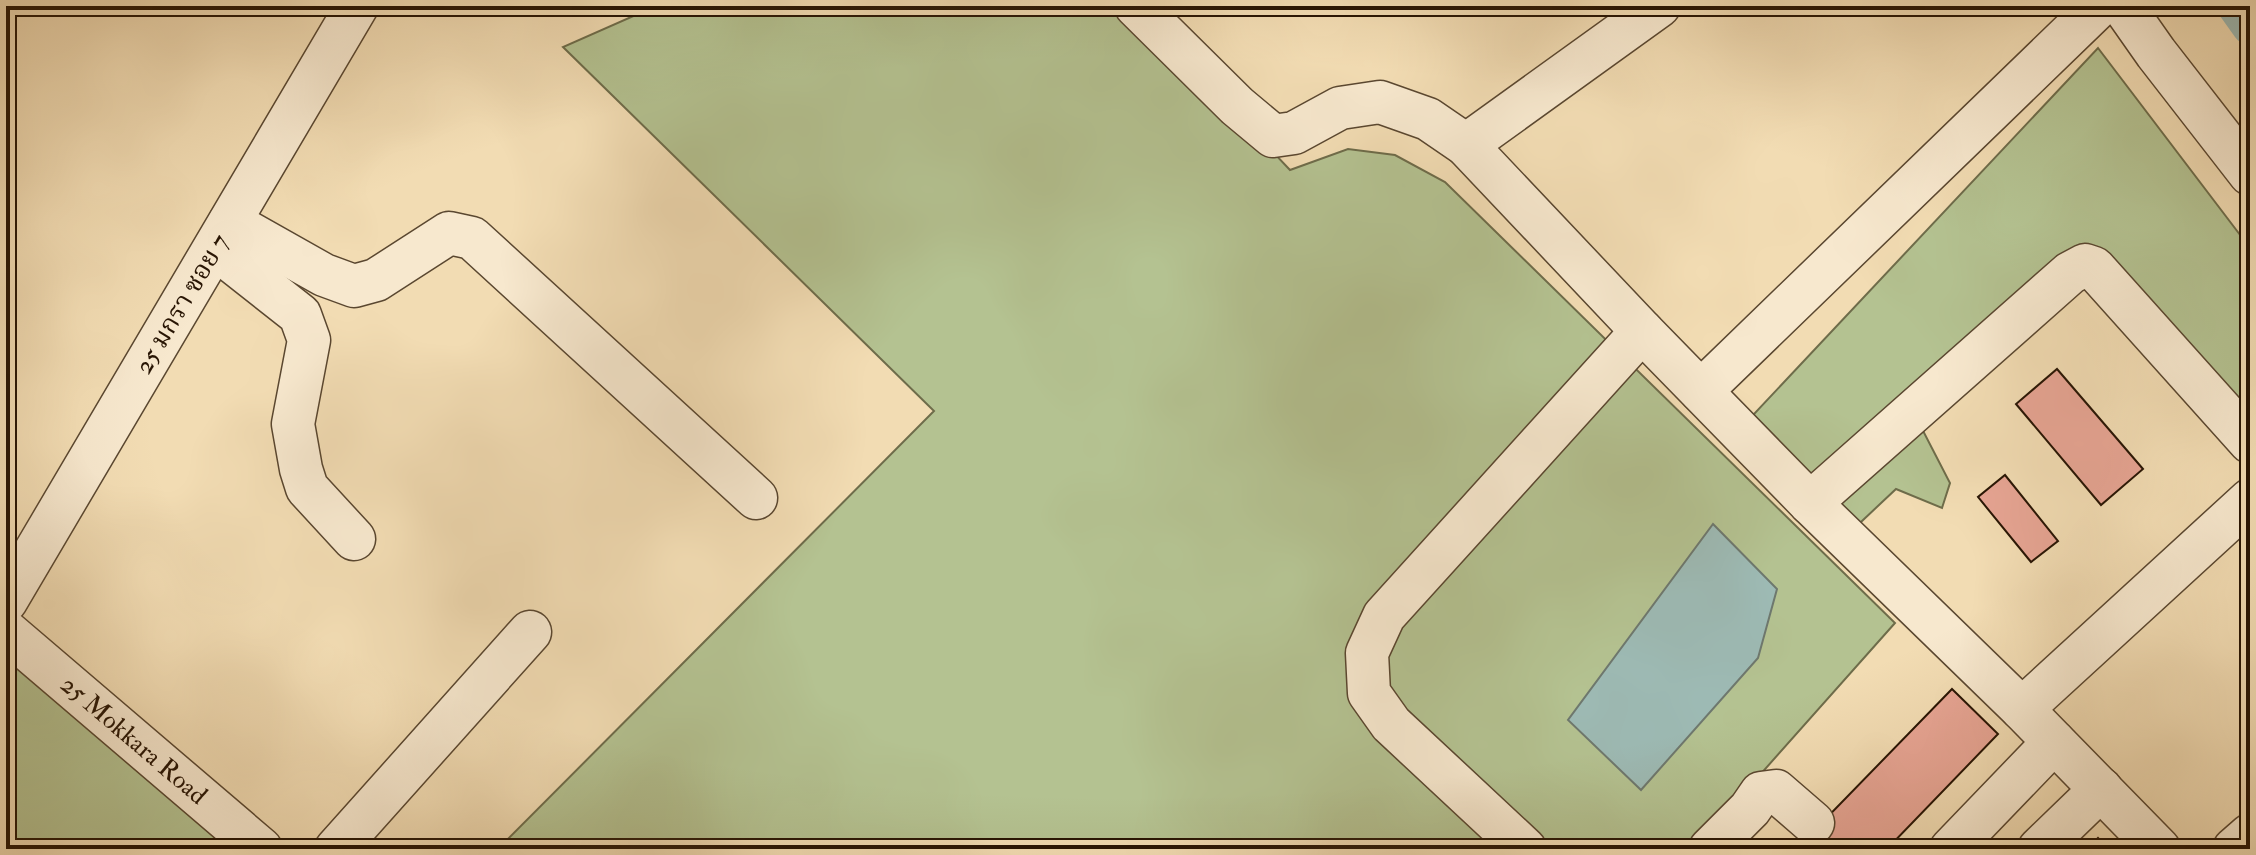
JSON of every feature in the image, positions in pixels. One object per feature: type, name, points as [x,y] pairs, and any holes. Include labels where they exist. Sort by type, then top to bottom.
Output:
[{"type":"street","name":"25 มกรา ซอย 7","points":[[6,601],[357,6]]},
{"type":"street","points":[[1136,6],[1237,106],[1273,136],[1294,133],[1340,108],[1380,102],[1428,119],[1466,145],[1810,503],[2022,709],[2159,849]]},
{"type":"street","points":[[1466,145],[1659,6]]},
{"type":"street","points":[[1701,391],[2099,6]]},
{"type":"street","points":[[2123,6],[2250,174]]},
{"type":"street","points":[[222,235],[354,286],[376,280],[449,233],[472,238],[756,498]]},
{"type":"street","points":[[222,235],[300,315],[309,340],[293,424],[301,469],[307,488],[354,539]]},
{"type":"street","points":[[1810,503],[2070,273],[2085,265],[2094,268],[2250,442]]},
{"type":"street","points":[[1525,849],[1391,724],[1369,693],[1367,653],[1384,616],[1642,331]]},
{"type":"street","points":[[2022,709],[2250,500]]},
{"type":"street","name":"25 Mokkara Road","points":[[6,631],[261,849]]},
{"type":"street","points":[[336,849],[530,632]]},
{"type":"street","points":[[1951,849],[2054,742]]},
{"type":"street","points":[[2039,849],[2101,789]]},
{"type":"street","points":[[1710,849],[1750,809],[1761,793],[1776,791],[1813,823]]},
{"type":"street","points":[[2234,849],[2250,835]]},
{"type":"green space","points":[[656,6],[1135,6],[1290,170],[1348,149],[1395,155],[1445,182],[1895,623],[1694,849],[498,849],[934,411],[563,47]]},
{"type":"green space","points":[[2098,48],[2250,248],[2250,440],[2084,276],[1920,425],[1950,483],[1942,508],[1896,489],[1845,537],[1739,430]]},
{"type":"green space","points":[[6,640],[237,849],[6,849]]},
{"type":"water","points":[[1713,524],[1777,589],[1758,658],[1641,790],[1568,720]]},
{"type":"building","points":[[2057,369],[2143,469],[2101,505],[2016,404]]},
{"type":"building","points":[[2005,475],[2058,541],[2031,562],[1978,497]]},
{"type":"building","points":[[1952,689],[1998,734],[1887,849],[1816,849],[1806,839]]},
{"type":"building","points":[[2098,838],[2109,849],[2087,849]]},
{"type":"waterway","points":[[2235,6],[2250,27]]}]
